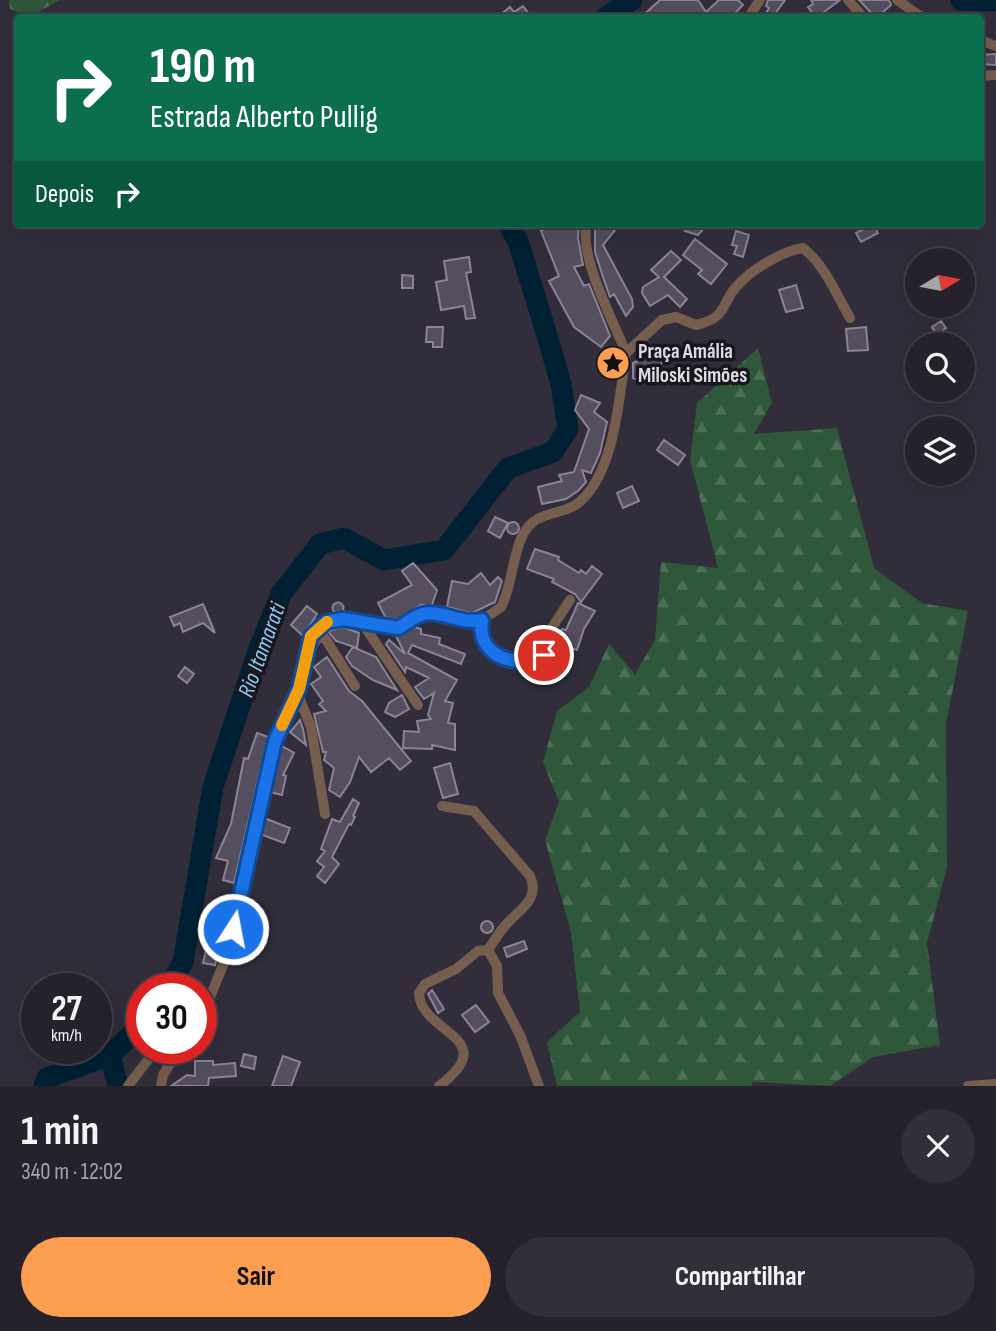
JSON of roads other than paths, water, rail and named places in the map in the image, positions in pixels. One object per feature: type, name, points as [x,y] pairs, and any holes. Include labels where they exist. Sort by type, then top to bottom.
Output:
[{"type":"street","points":[[848,0],[860,14]]},
{"type":"street","points":[[897,0],[917,14]]},
{"type":"street","points":[[217,979],[228,953],[251,836],[275,741],[299,689],[311,636],[326,622],[343,619],[398,628],[419,615],[429,613],[472,622],[482,620],[501,607],[506,598],[523,536],[533,522],[575,505],[589,493],[602,467],[616,422],[626,353],[593,271],[586,242],[587,228]]},
{"type":"street","points":[[626,353],[662,320],[676,317],[696,325],[720,314],[734,288],[743,279],[792,249],[803,248],[811,254],[850,318]]},
{"type":"street","points":[[482,620],[480,633],[484,645],[492,653],[527,662],[544,655],[553,626],[570,600]]},
{"type":"street","points":[[360,620],[418,705]]},
{"type":"street","points":[[275,741],[292,720],[300,700],[313,644],[322,637],[330,645],[355,686]]},
{"type":"street","points":[[300,700],[312,727],[325,814]]},
{"type":"street","points":[[439,1086],[454,1074],[464,1060],[463,1049],[460,1040],[425,1012],[419,993],[425,984],[456,969],[478,951],[488,950],[534,894],[530,876],[474,811],[442,806]]},
{"type":"street","points":[[488,950],[497,966],[498,993],[520,1035],[539,1086]]},
{"type":"street","points":[[128,1086],[145,1064]]},
{"type":"street","points":[[161,1086],[163,1075],[170,1064]]},
{"type":"street","points":[[968,1086],[996,1084]]},
{"type":"waterway","name":"Rio Itamarati","points":[[611,14],[632,0]]},
{"type":"waterway","name":"Rio Itamarati","points":[[961,0],[996,1]]},
{"type":"waterway","name":"Rio Itamarati","points":[[177,973],[183,962],[213,787],[258,651],[281,594],[320,544],[344,538],[384,560],[444,550],[508,468],[553,452],[568,429],[561,384],[518,241],[510,228]]},
{"type":"waterway","points":[[44,1086],[47,1078],[110,1055],[126,1040]]},
{"type":"waterway","points":[[112,1063],[118,1086]]},
{"type":"place","name":"Praça Amália Miloski Simões","points":[[613,363]]}]
